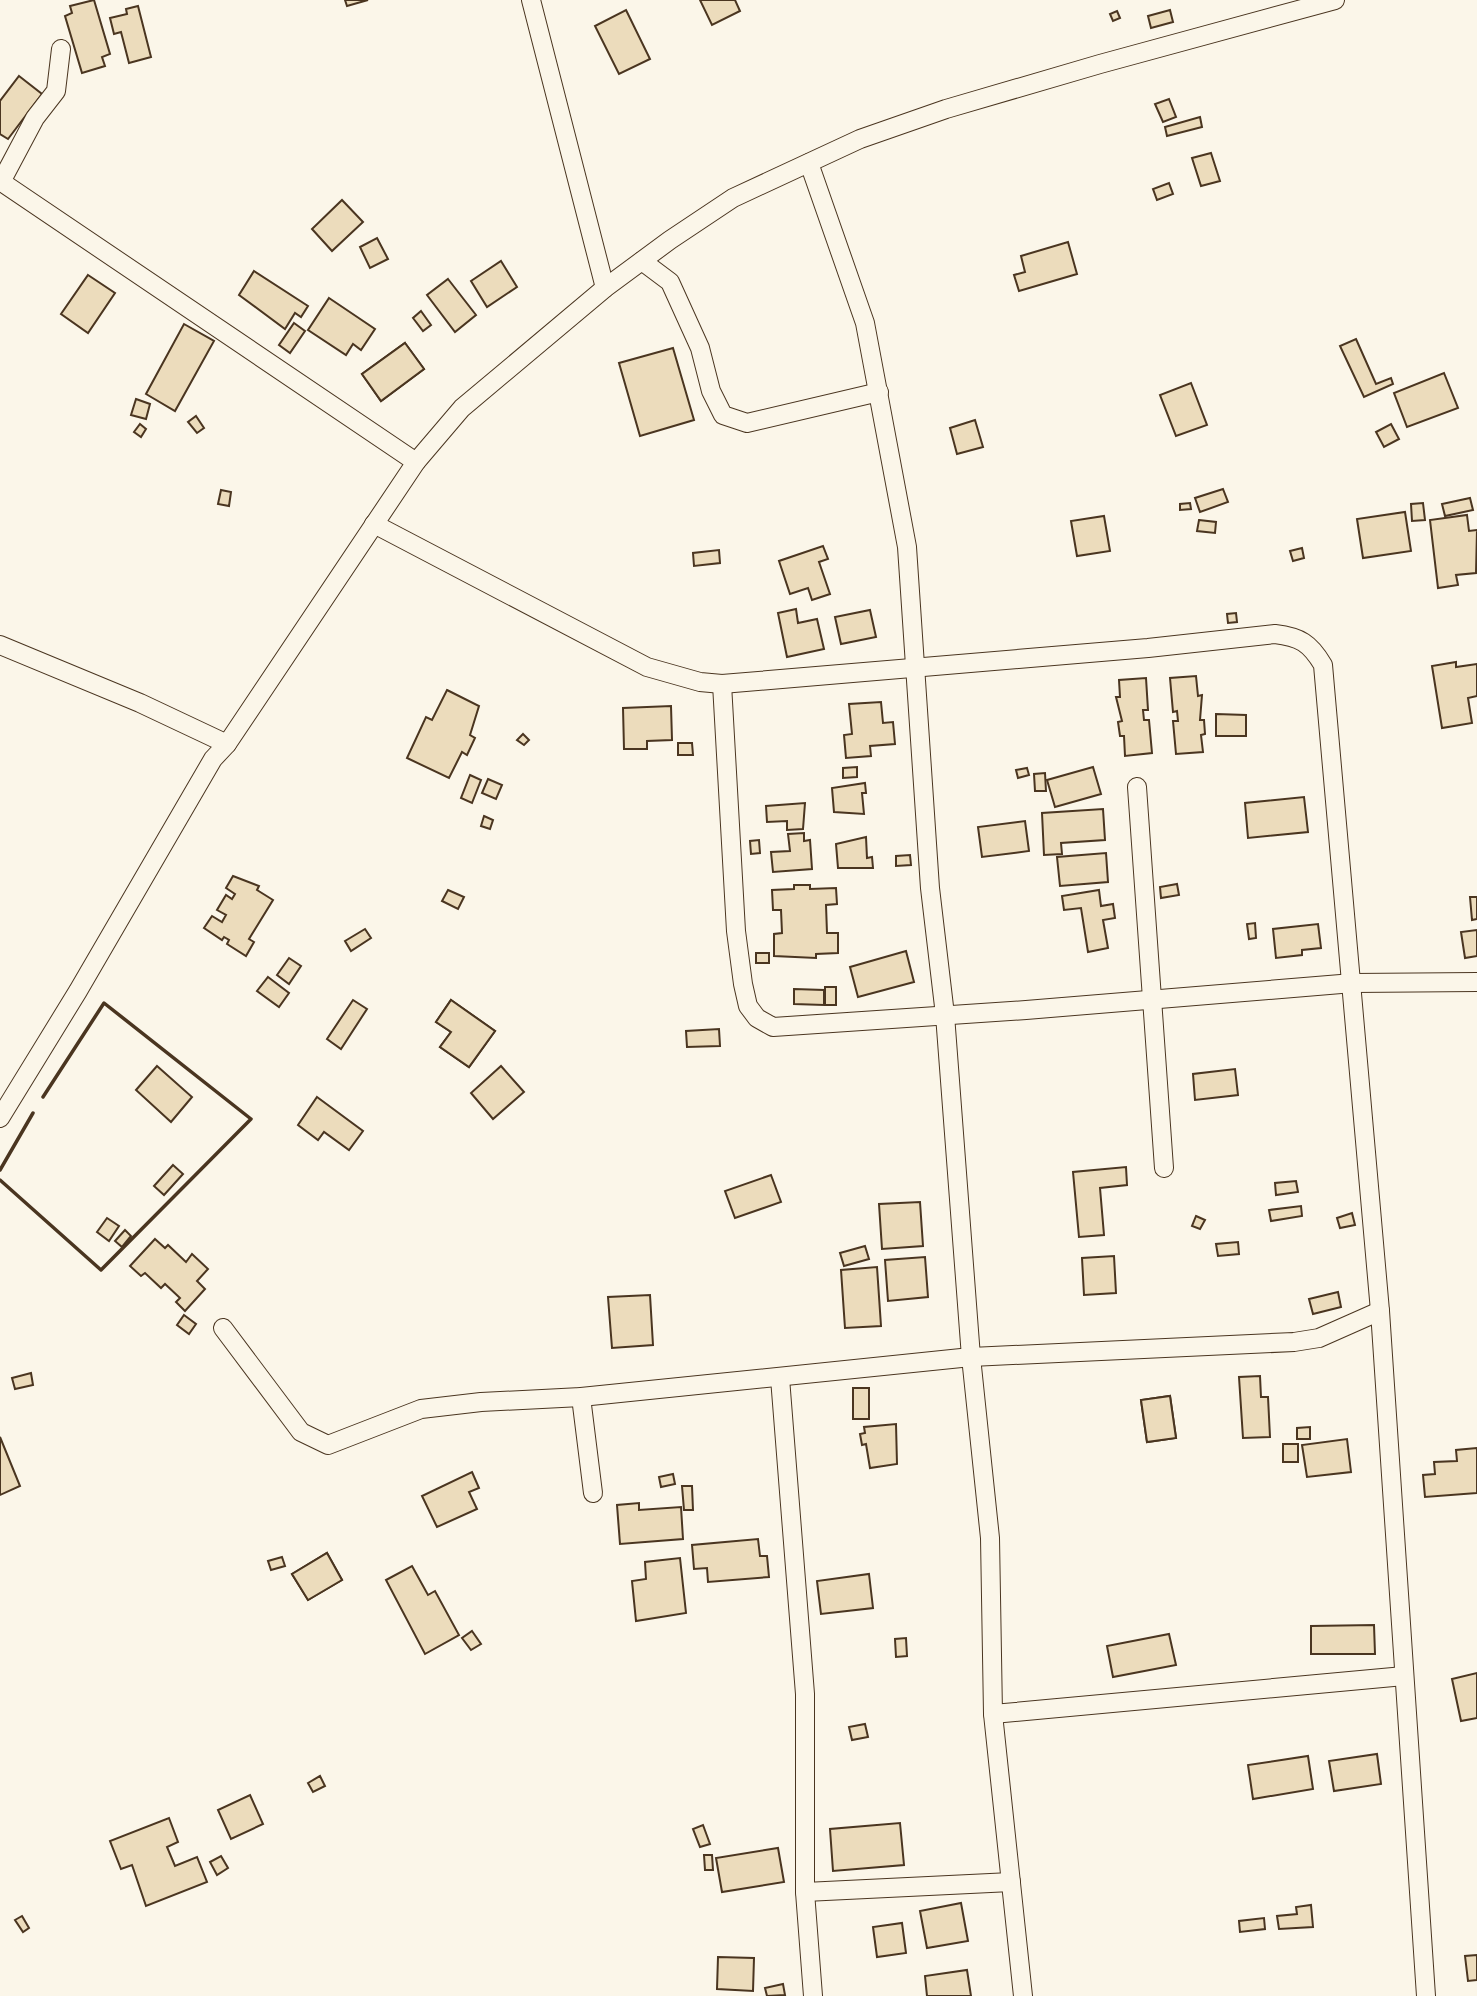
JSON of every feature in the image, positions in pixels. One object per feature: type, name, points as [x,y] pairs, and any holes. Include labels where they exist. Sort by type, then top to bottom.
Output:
[{"type":"street","points":[[531,0],[605,288]]},
{"type":"street","points":[[0,1118],[213,759],[228,744],[416,462],[462,408],[605,288],[733,198],[860,139],[1100,64],[1335,0]]},
{"type":"street","points":[[61,49],[56,90],[35,118],[0,181],[416,462]]},
{"type":"street","points":[[809,163],[865,323],[907,547],[930,888],[945,1015],[971,1357],[989,1538],[993,1714],[1023,1996]]},
{"type":"street","points":[[642,261],[670,282],[701,348],[710,391],[723,415],[747,423],[878,392]]},
{"type":"street","points":[[374,524],[647,667],[722,684],[917,669],[1275,634],[1297,637],[1313,647],[1323,665],[1353,983],[1380,1311],[1426,1996]]},
{"type":"street","points":[[0,646],[139,703],[228,744]]},
{"type":"street","points":[[722,684],[736,931],[748,1006],[757,1018],[773,1027],[1353,983],[1477,982]]},
{"type":"street","points":[[1137,787],[1164,1168]]},
{"type":"street","points":[[223,1328],[301,1433],[328,1445],[421,1409],[504,1400],[581,1397],[971,1357],[1294,1342],[1319,1338],[1380,1311]]},
{"type":"street","points":[[780,1378],[804,1694],[805,1892],[813,1996]]},
{"type":"street","points":[[581,1397],[593,1493]]},
{"type":"street","points":[[993,1714],[1404,1675]]},
{"type":"street","points":[[805,1892],[1011,1882]]},
{"type":"building","points":[[94,0],[110,54],[102,57],[105,66],[82,73],[65,16],[72,13],[70,6]]},
{"type":"building","points":[[345,0],[368,0],[347,6]]},
{"type":"building","points":[[700,0],[735,0],[740,11],[712,25]]},
{"type":"building","points":[[138,6],[151,57],[129,63],[121,32],[114,34],[110,18],[127,14],[126,9]]},
{"type":"building","points":[[626,10],[650,59],[619,74],[595,26]]},
{"type":"building","points":[[1170,10],[1173,22],[1151,28],[1148,16]]},
{"type":"building","points":[[1117,11],[1120,18],[1113,21],[1110,14]]},
{"type":"building","points":[[19,76],[42,94],[8,139],[0,134],[0,101]]},
{"type":"building","points":[[1169,99],[1176,117],[1163,122],[1155,104]]},
{"type":"building","points":[[1200,117],[1202,127],[1167,136],[1165,127]]},
{"type":"building","points":[[1211,153],[1220,181],[1201,186],[1192,158]]},
{"type":"building","points":[[1169,183],[1173,194],[1157,200],[1153,189]]},
{"type":"building","points":[[342,200],[363,222],[332,251],[312,229]]},
{"type":"building","points":[[377,238],[388,259],[370,268],[360,247]]},
{"type":"building","points":[[1068,242],[1077,274],[1019,291],[1014,275],[1025,272],[1021,256]]},
{"type":"building","points":[[501,261],[517,287],[487,307],[471,281]]},
{"type":"building","points":[[254,271],[308,306],[301,317],[295,313],[285,329],[239,295]]},
{"type":"building","points":[[88,275],[115,293],[88,333],[61,314]]},
{"type":"building","points":[[448,279],[476,315],[455,332],[427,295]]},
{"type":"building","points":[[329,298],[375,329],[361,350],[353,344],[346,355],[308,330]]},
{"type":"building","points":[[421,311],[431,325],[423,331],[413,318]]},
{"type":"building","points":[[294,323],[305,331],[290,353],[279,345]]},
{"type":"building","points":[[184,324],[214,341],[175,411],[146,394]]},
{"type":"building","points":[[1356,339],[1376,384],[1391,378],[1393,384],[1364,397],[1340,346]]},
{"type":"building","points":[[405,343],[424,369],[381,401],[362,374]]},
{"type":"building","points":[[405,343],[424,369],[381,401],[362,374]]},
{"type":"building","points":[[673,348],[694,420],[640,436],[619,363]]},
{"type":"building","points":[[1444,373],[1458,408],[1407,427],[1394,393]]},
{"type":"building","points":[[1191,383],[1207,425],[1176,436],[1160,395]]},
{"type":"building","points":[[136,399],[150,404],[146,419],[131,415]]},
{"type":"building","points":[[196,416],[204,428],[197,433],[188,422]]},
{"type":"building","points":[[975,420],[983,447],[957,454],[950,428]]},
{"type":"building","points":[[140,424],[146,429],[141,437],[134,432]]},
{"type":"building","points":[[1391,424],[1399,439],[1384,447],[1376,432]]},
{"type":"building","points":[[1223,489],[1228,502],[1200,512],[1195,498]]},
{"type":"building","points":[[221,490],[231,492],[229,506],[218,504]]},
{"type":"building","points":[[1470,498],[1473,510],[1445,516],[1442,504]]},
{"type":"building","points":[[1190,503],[1191,509],[1180,510],[1180,504]]},
{"type":"building","points":[[1423,503],[1425,520],[1412,521],[1411,504]]},
{"type":"building","points":[[1405,512],[1411,551],[1363,558],[1357,519]]},
{"type":"building","points":[[1467,515],[1469,531],[1477,530],[1476,573],[1456,575],[1458,585],[1438,588],[1430,520]]},
{"type":"building","points":[[1104,516],[1110,551],[1077,556],[1071,521]]},
{"type":"building","points":[[1199,520],[1216,522],[1215,533],[1197,531]]},
{"type":"building","points":[[823,546],[828,559],[819,562],[830,594],[812,600],[808,588],[790,594],[779,561]]},
{"type":"building","points":[[1302,548],[1304,558],[1293,561],[1290,551]]},
{"type":"building","points":[[719,550],[720,563],[694,566],[693,553]]},
{"type":"building","points":[[796,609],[798,623],[817,619],[824,649],[787,657],[778,613]]},
{"type":"building","points":[[870,610],[876,637],[841,644],[835,617]]},
{"type":"building","points":[[1236,613],[1237,622],[1228,623],[1227,614]]},
{"type":"building","points":[[1456,662],[1456,667],[1477,664],[1477,696],[1468,698],[1472,723],[1442,728],[1432,666]]},
{"type":"building","points":[[1196,676],[1198,696],[1202,695],[1200,720],[1204,720],[1205,734],[1201,735],[1203,752],[1176,754],[1173,721],[1178,721],[1177,711],[1173,712],[1170,678]]},
{"type":"building","points":[[1146,678],[1148,710],[1143,710],[1144,720],[1149,720],[1152,753],[1125,756],[1124,736],[1120,736],[1118,722],[1122,721],[1116,697],[1120,697],[1119,680]]},
{"type":"building","points":[[447,690],[479,706],[470,735],[475,738],[467,755],[462,752],[449,778],[407,758],[426,717],[432,720]]},
{"type":"building","points":[[881,702],[883,723],[893,722],[895,744],[870,746],[871,756],[846,758],[844,735],[852,734],[849,704]]},
{"type":"building","points":[[671,706],[672,740],[647,741],[647,749],[624,749],[623,708]]},
{"type":"building","points":[[1216,714],[1246,715],[1246,736],[1216,736]]},
{"type":"building","points":[[523,734],[529,740],[524,745],[517,740]]},
{"type":"building","points":[[678,743],[692,743],[693,755],[678,755]]},
{"type":"building","points":[[857,767],[857,777],[843,778],[843,768]]},
{"type":"building","points":[[1093,767],[1101,794],[1055,807],[1047,780]]},
{"type":"building","points":[[1027,768],[1029,775],[1018,778],[1016,770]]},
{"type":"building","points":[[1045,773],[1046,791],[1035,791],[1034,774]]},
{"type":"building","points":[[470,775],[481,780],[472,803],[461,798]]},
{"type":"building","points":[[488,779],[502,785],[496,799],[482,793]]},
{"type":"building","points":[[865,783],[866,793],[862,793],[864,814],[834,812],[832,788]]},
{"type":"building","points":[[1304,797],[1308,832],[1248,838],[1245,803]]},
{"type":"building","points":[[805,803],[803,829],[787,830],[787,821],[767,822],[766,806]]},
{"type":"building","points":[[1103,809],[1105,840],[1061,843],[1062,854],[1044,855],[1042,813]]},
{"type":"building","points":[[484,816],[493,820],[490,829],[481,826]]},
{"type":"building","points":[[1025,821],[1029,851],[982,857],[978,827]]},
{"type":"building","points":[[804,833],[804,841],[810,840],[812,869],[773,872],[771,852],[790,851],[788,834]]},
{"type":"building","points":[[866,837],[867,858],[872,857],[873,868],[838,868],[836,844]]},
{"type":"building","points":[[759,840],[760,853],[751,854],[750,841]]},
{"type":"building","points":[[1106,853],[1108,882],[1060,886],[1057,857]]},
{"type":"building","points":[[910,855],[911,865],[896,866],[896,856]]},
{"type":"building","points":[[233,876],[259,886],[257,890],[273,900],[249,939],[254,942],[246,956],[227,944],[229,940],[224,937],[222,940],[204,928],[212,916],[222,922],[226,915],[217,910],[226,895],[232,899],[235,894],[226,888]]},
{"type":"building","points":[[1177,884],[1179,895],[1161,898],[1160,887]]},
{"type":"building","points":[[794,885],[810,885],[810,889],[836,888],[837,904],[826,905],[827,933],[838,933],[838,953],[816,954],[816,958],[774,956],[774,934],[782,933],[781,910],[773,910],[772,890],[794,889]]},
{"type":"building","points":[[448,890],[464,897],[458,909],[442,901]]},
{"type":"building","points":[[1099,890],[1101,906],[1113,904],[1115,918],[1103,920],[1108,948],[1088,952],[1081,908],[1064,910],[1062,896]]},
{"type":"building","points":[[1470,897],[1477,897],[1477,919],[1472,920]]},
{"type":"building","points":[[1255,923],[1256,938],[1249,939],[1247,924]]},
{"type":"building","points":[[1318,924],[1321,948],[1302,950],[1302,955],[1276,958],[1273,929]]},
{"type":"building","points":[[365,929],[371,938],[351,951],[345,941]]},
{"type":"building","points":[[1477,930],[1477,956],[1465,958],[1461,932]]},
{"type":"building","points":[[906,951],[914,982],[858,997],[850,967]]},
{"type":"building","points":[[756,953],[769,953],[769,963],[756,963]]},
{"type":"building","points":[[289,958],[301,966],[289,984],[277,975]]},
{"type":"building","points":[[268,977],[289,993],[279,1007],[257,991]]},
{"type":"building","points":[[825,987],[836,987],[836,1005],[825,1005]]},
{"type":"building","points":[[794,989],[824,990],[824,1005],[794,1004]]},
{"type":"building","points":[[353,1000],[367,1009],[341,1049],[327,1039]]},
{"type":"building","points":[[451,1000],[495,1031],[469,1067],[440,1047],[451,1032],[436,1022]]},
{"type":"building","points":[[451,1000],[495,1031],[469,1067],[440,1047],[451,1032],[436,1022]]},
{"type":"building","points":[[719,1029],[720,1046],[687,1047],[686,1031]]},
{"type":"building","points":[[157,1066],[192,1097],[171,1122],[136,1090]]},
{"type":"building","points":[[501,1066],[524,1092],[493,1119],[471,1093]]},
{"type":"building","points":[[1235,1069],[1238,1095],[1195,1100],[1193,1074]]},
{"type":"building","points":[[317,1097],[363,1131],[349,1150],[324,1132],[318,1140],[298,1125]]},
{"type":"building","points":[[173,1165],[183,1174],[164,1195],[154,1186]]},
{"type":"building","points":[[1126,1167],[1127,1185],[1100,1188],[1104,1235],[1079,1237],[1073,1172]]},
{"type":"building","points":[[771,1175],[781,1202],[735,1218],[725,1191]]},
{"type":"building","points":[[1296,1181],[1298,1192],[1276,1195],[1275,1183]]},
{"type":"building","points":[[920,1202],[923,1246],[882,1249],[879,1204]]},
{"type":"building","points":[[1301,1206],[1302,1216],[1271,1221],[1269,1210]]},
{"type":"building","points":[[1352,1213],[1355,1225],[1340,1228],[1337,1218]]},
{"type":"building","points":[[1196,1216],[1205,1220],[1200,1229],[1192,1226]]},
{"type":"building","points":[[107,1218],[119,1226],[109,1241],[97,1232]]},
{"type":"building","points":[[125,1230],[131,1236],[122,1247],[115,1241]]},
{"type":"building","points":[[155,1239],[165,1248],[168,1245],[186,1262],[192,1254],[208,1269],[197,1281],[205,1289],[185,1311],[176,1302],[180,1298],[165,1284],[161,1288],[145,1273],[141,1276],[130,1266]]},
{"type":"building","points":[[1238,1242],[1239,1254],[1218,1256],[1216,1244]]},
{"type":"building","points":[[865,1246],[869,1259],[844,1266],[840,1253]]},
{"type":"building","points":[[1114,1256],[1116,1293],[1084,1295],[1082,1258]]},
{"type":"building","points":[[925,1257],[928,1297],[888,1301],[885,1260]]},
{"type":"building","points":[[877,1267],[881,1326],[845,1328],[841,1270]]},
{"type":"building","points":[[1338,1292],[1341,1307],[1313,1314],[1309,1299]]},
{"type":"building","points":[[650,1295],[653,1345],[612,1348],[608,1297]]},
{"type":"building","points":[[184,1315],[196,1324],[189,1334],[177,1325]]},
{"type":"building","points":[[31,1373],[33,1385],[15,1389],[12,1378]]},
{"type":"building","points":[[1260,1376],[1261,1397],[1268,1397],[1270,1437],[1243,1438],[1239,1377]]},
{"type":"building","points":[[853,1388],[869,1388],[869,1419],[853,1419]]},
{"type":"building","points":[[1170,1396],[1176,1438],[1147,1442],[1141,1400]]},
{"type":"building","points":[[1170,1396],[1176,1438],[1147,1442],[1141,1400]]},
{"type":"building","points":[[896,1424],[897,1464],[870,1468],[866,1444],[862,1445],[860,1434],[865,1433],[864,1427]]},
{"type":"building","points":[[1310,1427],[1310,1439],[1297,1439],[1297,1428]]},
{"type":"building","points":[[0,1437],[20,1486],[0,1495]]},
{"type":"building","points":[[1347,1439],[1351,1472],[1307,1477],[1302,1445]]},
{"type":"building","points":[[1283,1444],[1298,1444],[1298,1462],[1283,1462]]},
{"type":"building","points":[[1477,1448],[1477,1493],[1425,1497],[1423,1475],[1435,1474],[1434,1462],[1457,1461],[1456,1450]]},
{"type":"building","points":[[472,1472],[479,1488],[469,1492],[477,1509],[437,1527],[422,1496]]},
{"type":"building","points":[[673,1474],[675,1484],[661,1487],[659,1477]]},
{"type":"building","points":[[682,1486],[692,1486],[693,1510],[684,1510]]},
{"type":"building","points":[[639,1503],[639,1510],[681,1507],[683,1539],[620,1544],[617,1505]]},
{"type":"building","points":[[758,1539],[760,1556],[767,1556],[769,1577],[708,1582],[707,1568],[694,1569],[692,1545]]},
{"type":"building","points":[[327,1553],[342,1580],[308,1600],[292,1574]]},
{"type":"building","points":[[327,1553],[342,1580],[308,1600],[292,1574]]},
{"type":"building","points":[[282,1557],[285,1566],[271,1570],[268,1561]]},
{"type":"building","points":[[680,1558],[686,1613],[636,1621],[632,1581],[646,1579],[645,1562]]},
{"type":"building","points":[[412,1566],[428,1595],[435,1591],[459,1635],[425,1654],[386,1580]]},
{"type":"building","points":[[869,1574],[873,1608],[821,1614],[817,1581]]},
{"type":"building","points":[[1374,1625],[1375,1654],[1311,1654],[1311,1626]]},
{"type":"building","points":[[472,1631],[481,1644],[471,1650],[462,1638]]},
{"type":"building","points":[[1169,1634],[1176,1665],[1113,1677],[1107,1646]]},
{"type":"building","points":[[906,1638],[907,1656],[896,1657],[895,1639]]},
{"type":"building","points":[[1477,1673],[1477,1718],[1461,1721],[1452,1679]]},
{"type":"building","points":[[865,1724],[868,1737],[852,1740],[849,1727]]},
{"type":"building","points":[[1377,1754],[1381,1784],[1334,1791],[1329,1761]]},
{"type":"building","points":[[1308,1756],[1313,1789],[1253,1799],[1248,1765]]},
{"type":"building","points":[[320,1776],[325,1786],[313,1792],[308,1783]]},
{"type":"building","points":[[250,1795],[263,1824],[231,1839],[218,1810]]},
{"type":"building","points":[[169,1818],[178,1842],[167,1847],[175,1866],[197,1857],[207,1882],[146,1906],[132,1865],[121,1869],[110,1841]]},
{"type":"building","points":[[900,1823],[904,1865],[833,1871],[830,1829]]},
{"type":"building","points":[[703,1825],[710,1844],[700,1847],[693,1829]]},
{"type":"building","points":[[778,1848],[784,1882],[722,1892],[716,1858]]},
{"type":"building","points":[[704,1855],[712,1855],[713,1870],[705,1870]]},
{"type":"building","points":[[221,1856],[228,1868],[217,1875],[210,1862]]},
{"type":"building","points":[[961,1903],[968,1941],[927,1948],[920,1911]]},
{"type":"building","points":[[1311,1905],[1313,1927],[1279,1929],[1277,1916],[1297,1914],[1296,1907]]},
{"type":"building","points":[[22,1916],[29,1928],[23,1932],[15,1920]]},
{"type":"building","points":[[1264,1918],[1265,1929],[1240,1932],[1239,1921]]},
{"type":"building","points":[[902,1923],[906,1953],[877,1957],[873,1927]]},
{"type":"building","points":[[1477,1955],[1477,1980],[1468,1981],[1465,1956]]},
{"type":"building","points":[[718,1957],[754,1958],[753,1991],[717,1989]]},
{"type":"building","points":[[967,1970],[971,1996],[927,1996],[925,1976]]},
{"type":"building","points":[[783,1984],[785,1995],[767,1996],[765,1988]]},
{"type":"wall","points":[[0,1180],[101,1270],[251,1119],[104,1003],[43,1097]]},
{"type":"wall","points":[[0,1170],[33,1113]]}]
